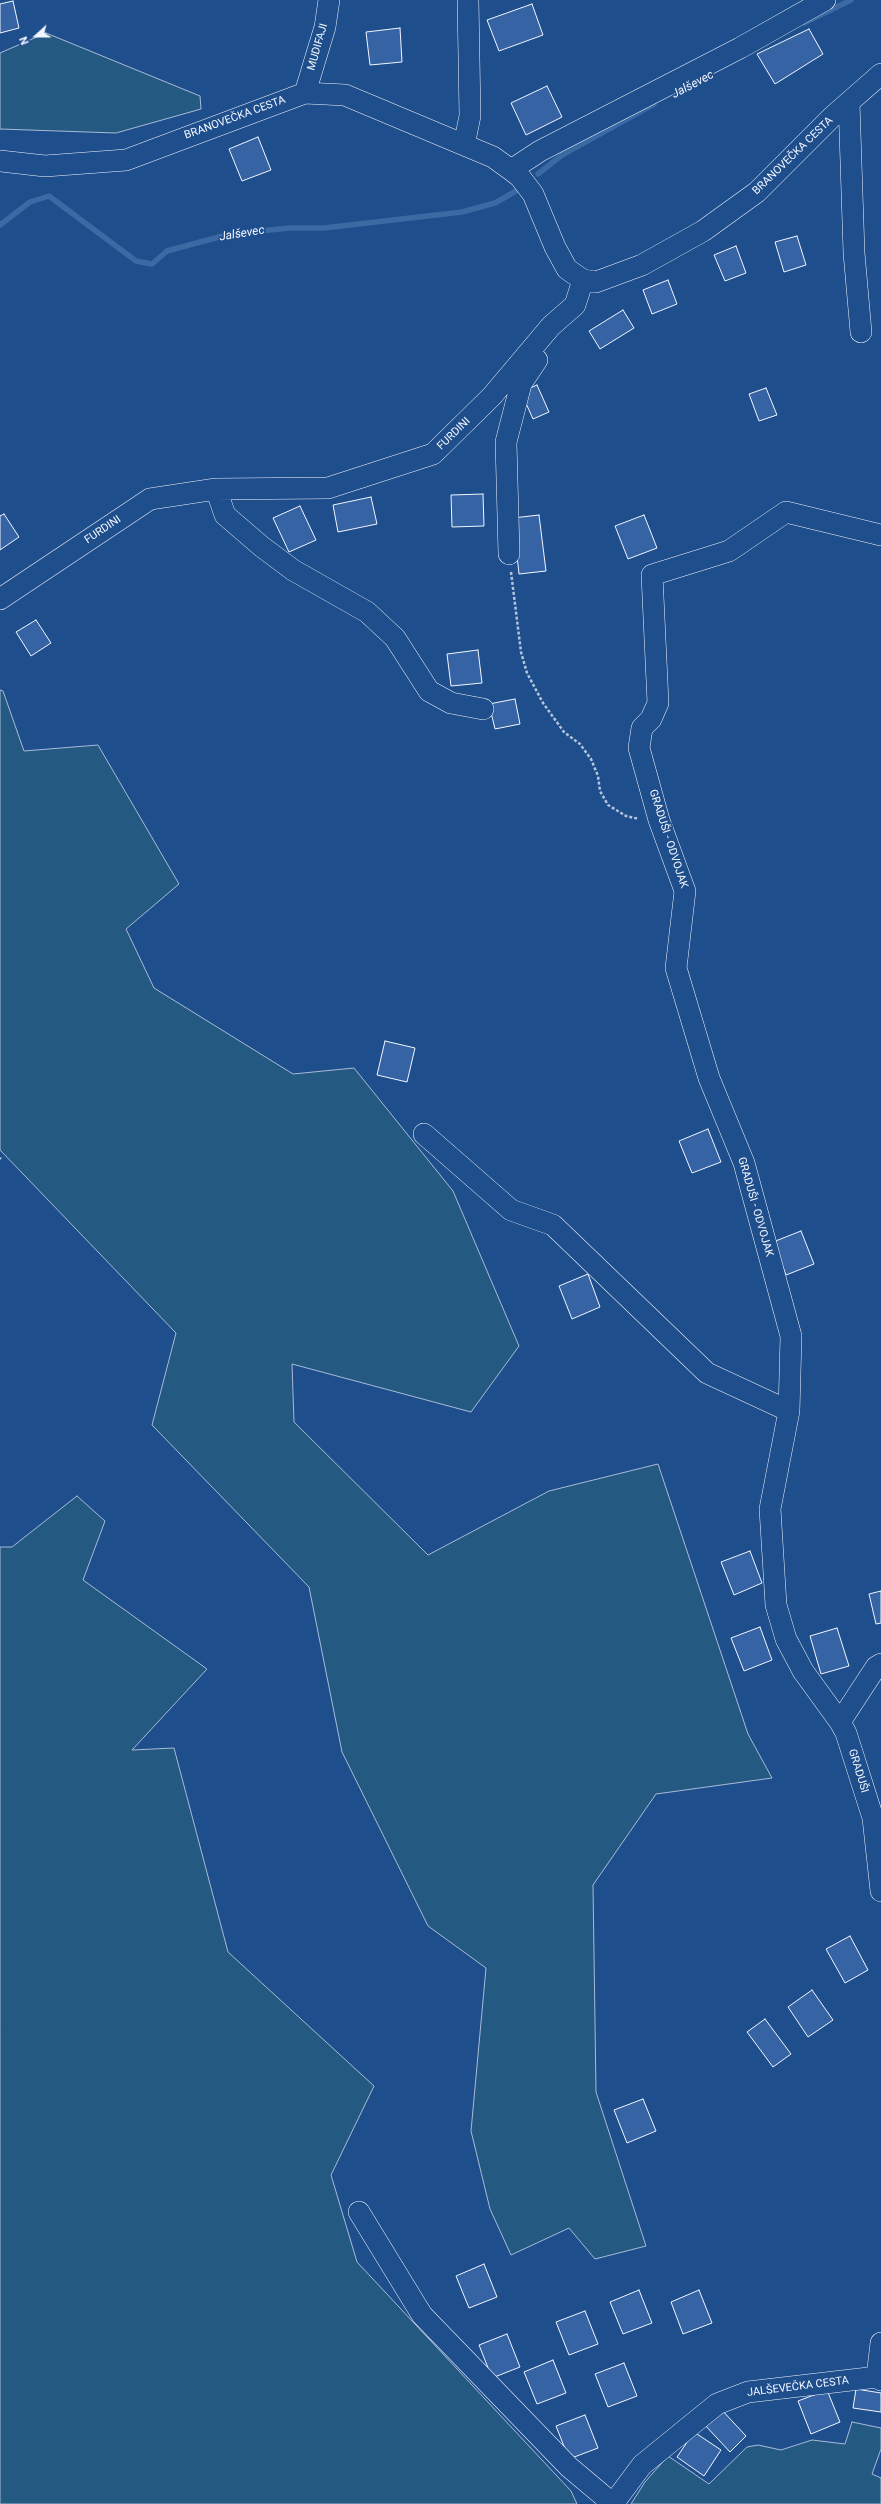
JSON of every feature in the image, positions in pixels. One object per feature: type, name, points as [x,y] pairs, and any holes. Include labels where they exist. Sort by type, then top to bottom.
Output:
[{"type":"street","name":"MUDIFAJI","points":[[305,93],[325,27],[330,0]]},
{"type":"street","points":[[464,144],[470,116],[468,0]]},
{"type":"street","points":[[515,173],[540,151],[740,48],[825,0]]},
{"type":"street","name":"BRANOVEČKA CESTA","points":[[0,160],[45,166],[126,160],[305,93],[345,95],[493,157],[515,173],[533,194],[555,247],[567,269],[584,280],[596,282],[642,265],[703,231],[757,192],[849,102],[881,74]]},
{"type":"street","points":[[849,102],[854,253],[861,332]]},
{"type":"street","name":"FURDINI","points":[[0,599],[150,499],[216,490],[328,488],[433,454],[492,396],[551,326],[575,305],[584,280]]},
{"type":"street","points":[[509,554],[506,442],[522,384],[555,332],[551,326]]},
{"type":"street","points":[[216,490],[225,515],[261,546],[293,570],[367,612],[395,638],[430,691],[451,703],[483,709]]},
{"type":"street","name":"GRADUŠI - ODVOJAK","points":[[840,1722],[803,1671],[786,1639],[776,1605],[770,1509],[789,1411],[790,1336],[744,1163],[709,1078],[676,968],[685,891],[659,820],[639,748],[642,728],[651,719],[658,703],[652,574],[729,551],[786,512],[881,536]]},
{"type":"street","points":[[424,1134],[511,1210],[553,1225],[707,1373],[789,1411]]},
{"type":"street","points":[[840,1722],[876,1667],[881,1664]]},
{"type":"street","name":"GRADUŠI","points":[[840,1722],[846,1733],[873,1818],[881,1891]]},
{"type":"street","points":[[359,2212],[422,2315],[569,2468],[613,2504]]},
{"type":"street","points":[[879,2378],[881,2343]]},
{"type":"street","name":"JALŠEVEČKA CESTA","points":[[613,2504],[642,2464],[717,2404],[748,2392],[879,2378]]},
{"type":"path","points":[[509,554],[521,652],[527,673],[543,703],[564,732],[580,744],[591,759],[598,776],[600,791],[608,805],[626,816]]},
{"type":"shaded area","points":[[46,33],[200,96],[201,109],[116,133],[0,129],[0,53]]},
{"type":"shaded area","points":[[0,690],[3,691],[24,751],[98,745],[179,884],[126,929],[154,988],[293,1074],[354,1068],[453,1191],[519,1346],[471,1412],[292,1364],[294,1422],[428,1555],[549,1491],[658,1464],[748,1734],[772,1778],[656,1794],[593,1885],[596,2092],[646,2246],[595,2259],[569,2228],[511,2255],[490,2209],[471,2131],[486,1968],[428,1926],[342,1752],[309,1587],[152,1425],[176,1333],[0,1150]]},
{"type":"shaded area","points":[[77,1496],[105,1521],[83,1580],[207,1669],[132,1750],[174,1748],[228,1952],[374,2086],[331,2175],[357,2262],[571,2491],[577,2504],[0,2504],[0,1547],[12,1547]]},
{"type":"shaded area","points":[[852,2422],[881,2428],[881,2449],[872,2474],[881,2478],[881,2504],[631,2504],[645,2482],[668,2456],[709,2484],[747,2447],[758,2445],[781,2450],[812,2440],[845,2444]]},
{"type":"building","points":[[13,1],[19,28],[0,33],[0,4]]},
{"type":"building","points":[[532,4],[543,35],[499,51],[487,20]]},
{"type":"building","points":[[400,28],[402,62],[370,65],[366,32]]},
{"type":"building","points":[[809,29],[823,54],[775,84],[757,54]]},
{"type":"building","points":[[547,86],[562,117],[526,135],[511,103]]},
{"type":"building","points":[[258,137],[271,170],[242,181],[229,149]]},
{"type":"building","points":[[797,236],[806,265],[784,272],[775,242]]},
{"type":"building","points":[[736,246],[746,273],[725,281],[714,255]]},
{"type":"building","points":[[668,280],[677,304],[652,314],[643,290]]},
{"type":"building","points":[[623,310],[634,328],[600,349],[589,331]]},
{"type":"building","points":[[537,385],[549,412],[533,419],[521,392]]},
{"type":"building","points":[[766,388],[777,415],[759,421],[749,394]]},
{"type":"building","points":[[483,494],[484,526],[452,527],[451,495]]},
{"type":"building","points":[[371,497],[377,524],[338,532],[333,505]]},
{"type":"building","points":[[300,506],[316,540],[289,552],[273,518]]},
{"type":"building","points":[[4,514],[19,537],[0,550],[0,516]]},
{"type":"building","points":[[539,515],[546,571],[519,574],[513,518]]},
{"type":"building","points":[[644,515],[657,548],[628,559],[615,526]]},
{"type":"building","points":[[36,620],[51,643],[31,656],[16,632]]},
{"type":"building","points":[[478,650],[482,683],[451,686],[447,654]]},
{"type":"building","points":[[515,699],[520,724],[495,729],[489,704]]},
{"type":"building","points":[[385,1041],[415,1048],[407,1082],[377,1075]]},
{"type":"building","points":[[708,1129],[721,1162],[692,1173],[679,1141]]},
{"type":"building","points":[[801,1231],[814,1264],[786,1275],[773,1242]]},
{"type":"building","points":[[588,1274],[600,1307],[572,1319],[559,1286]]},
{"type":"building","points":[[750,1551],[762,1583],[734,1595],[721,1562]]},
{"type":"building","points":[[881,1591],[881,1623],[876,1624],[869,1594]]},
{"type":"building","points":[[760,1627],[772,1660],[744,1671],[731,1638]]},
{"type":"building","points":[[837,1628],[849,1666],[821,1674],[810,1636]]},
{"type":"building","points":[[850,1936],[868,1970],[845,1983],[826,1949]]},
{"type":"building","points":[[812,1990],[833,2020],[808,2037],[788,2007]]},
{"type":"building","points":[[765,2019],[791,2054],[773,2067],[747,2032]]},
{"type":"building","points":[[643,2099],[656,2131],[627,2143],[614,2110]]},
{"type":"building","points":[[484,2264],[497,2297],[469,2308],[456,2276]]},
{"type":"building","points":[[639,2290],[652,2323],[623,2334],[610,2302]]},
{"type":"building","points":[[699,2290],[712,2323],[683,2334],[671,2302]]},
{"type":"building","points":[[585,2311],[598,2344],[569,2355],[556,2322]]},
{"type":"building","points":[[507,2334],[520,2367],[492,2378],[479,2345]]},
{"type":"building","points":[[553,2360],[566,2393],[537,2404],[524,2372]]},
{"type":"building","points":[[624,2363],[637,2396],[608,2407],[595,2374]]},
{"type":"building","points":[[856,2389],[881,2393],[881,2412],[853,2408]]},
{"type":"building","points":[[827,2390],[840,2422],[811,2434],[798,2401]]},
{"type":"building","points":[[720,2408],[746,2436],[730,2452],[704,2424]]},
{"type":"building","points":[[585,2415],[598,2448],[569,2459],[556,2426]]},
{"type":"building","points":[[694,2432],[721,2450],[704,2476],[677,2457]]},
{"type":"waterway","name":"Jalševec","points":[[804,23],[851,0]]},
{"type":"waterway","name":"Jalševec","points":[[538,174],[562,155],[654,104]]},
{"type":"waterway","name":"Jalševec","points":[[0,225],[30,202],[49,196],[136,261],[152,264],[167,251],[230,234],[290,228],[324,228],[462,212],[495,203],[516,191]]}]
